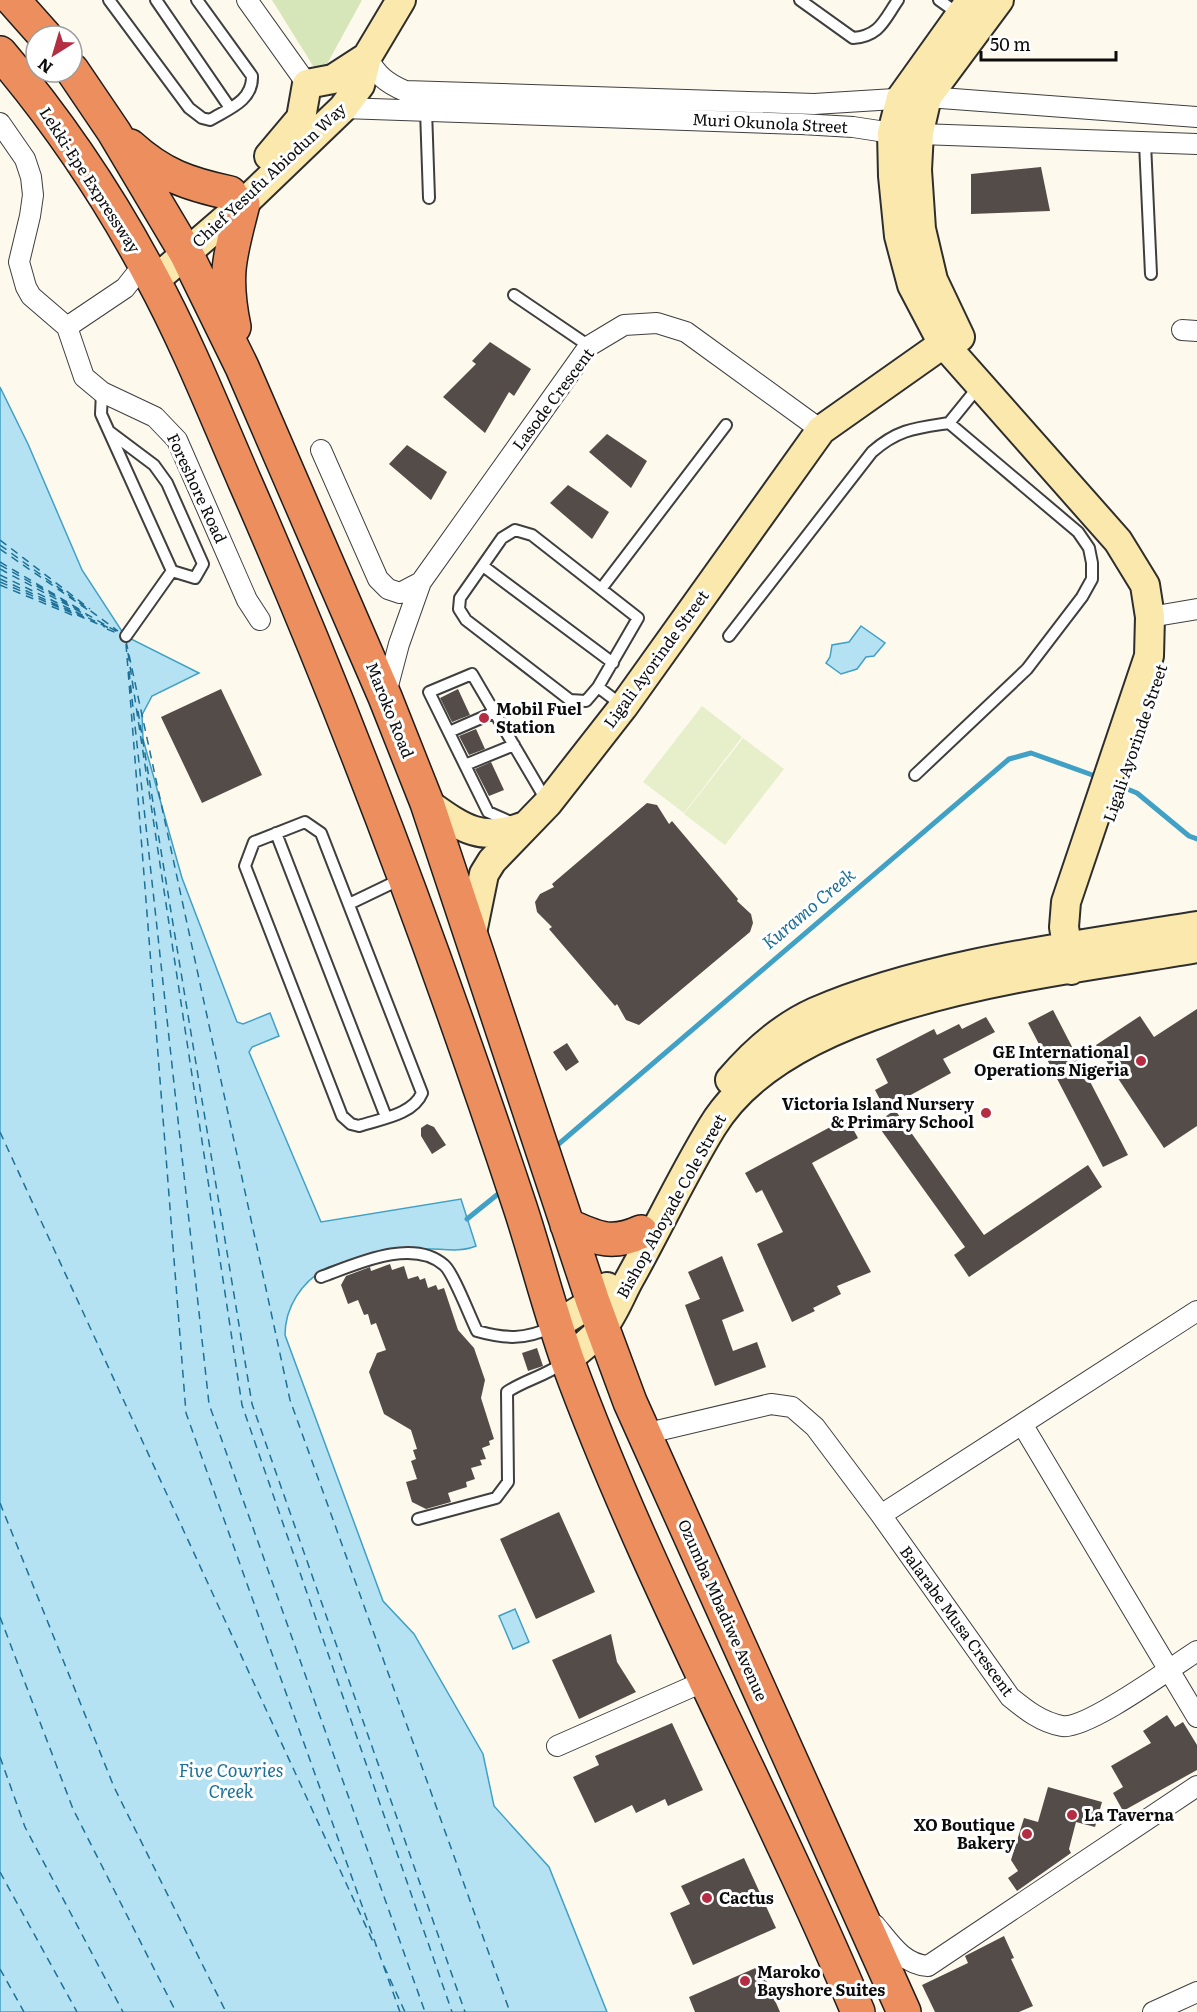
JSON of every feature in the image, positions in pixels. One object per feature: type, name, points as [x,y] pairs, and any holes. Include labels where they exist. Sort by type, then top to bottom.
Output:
[{"type":"highway","points":[[14,0],[35,24]]},
{"type":"highway","name":"Lekki-Epe Expressway","points":[[0,53],[41,103],[77,155],[141,278]]},
{"type":"highway","points":[[81,84],[114,132],[181,245]]},
{"type":"highway","points":[[114,132],[145,160],[169,176],[236,199],[226,286],[242,367]]},
{"type":"highway","name":"Maroko Road","points":[[181,245],[242,367],[386,697],[427,802],[472,933],[563,1213]]},
{"type":"highway","points":[[141,278],[284,572],[341,708],[404,878],[521,1209],[567,1360],[619,1487],[705,1681],[858,2012]]},
{"type":"highway","points":[[563,1213],[591,1237],[606,1240],[625,1239],[641,1232]]},
{"type":"highway","name":"Ozumba Mbadiwe Avenue","points":[[563,1213],[597,1316],[644,1434],[904,2012]]},
{"type":"street","points":[[247,0],[307,84]]},
{"type":"street","name":"Chief Yesufu Abiodun Way","points":[[141,278],[342,108],[360,85],[367,57],[401,0]]},
{"type":"street","name":"Ligali Ayorinde Street","points":[[914,97],[999,0]]},
{"type":"street","name":"Ligali Ayorinde Street","points":[[957,5],[914,97],[892,176],[899,236],[912,285],[950,338],[979,386],[1118,541],[1145,585],[1158,616]]},
{"type":"street","name":"Chief Yesufu Abiodun Way","points":[[236,199],[290,134],[303,111],[307,84],[333,79],[367,57]]},
{"type":"street","name":"Muri Okunola Street","points":[[367,57],[377,75],[389,84],[405,91],[813,104],[914,97],[1197,117]]},
{"type":"street","name":"Muri Okunola Street","points":[[342,108],[822,125],[905,133],[1197,144]]},
{"type":"street","points":[[0,123],[25,159],[31,177],[31,205],[19,262],[22,278],[31,296],[68,327],[141,278]]},
{"type":"street","name":"Lasode Crescent","points":[[386,697],[399,644],[420,582],[589,346],[624,325],[657,323],[686,332],[821,429]]},
{"type":"street","name":"Foreshore Road","points":[[68,327],[84,377],[102,392],[155,417],[177,440],[247,600],[260,620]]},
{"type":"street","name":"Ligali Ayorinde Street","points":[[472,933],[484,874],[492,861],[522,827],[548,803],[623,706],[821,429],[950,338]]},
{"type":"street","name":"Ligali Ayorinde Street","points":[[950,338],[1131,539],[1157,583],[1158,616],[1122,764],[1107,801],[1081,906],[1076,958]]},
{"type":"street","points":[[321,450],[378,579],[388,589],[400,593],[420,582]]},
{"type":"street","points":[[1158,616],[1197,609]]},
{"type":"street","name":"Ligali Ayorinde Street","points":[[427,802],[460,824],[496,836],[522,827]]},
{"type":"street","name":"Bishop Aboyade Cole Street","points":[[567,1360],[597,1316],[712,1126],[741,1090],[759,1076],[803,1046],[864,1018],[912,1001],[1197,926]]},
{"type":"street","name":"Bishop Aboyade Cole Street","points":[[597,1316],[608,1286],[641,1232],[702,1118],[743,1065],[774,1037],[813,1013],[875,991],[967,967],[1197,948]]},
{"type":"street","points":[[881,1515],[1197,1311]]},
{"type":"street","name":"Bishop Aboyade Cole Street","points":[[556,1325],[597,1316]]},
{"type":"street","name":"Balarabe Musa Crescent","points":[[644,1434],[771,1404],[792,1407],[815,1427],[881,1515],[1010,1697],[1037,1718],[1064,1726],[1087,1722],[1197,1651]]},
{"type":"street","points":[[1022,1424],[1197,1717]]},
{"type":"street","points":[[557,1746],[705,1681]]},
{"type":"street","points":[[854,1900],[902,1956],[915,1965],[928,1966],[1197,1786]]},
{"type":"street","points":[[1153,2012],[1197,1992]]},
{"type":"lane","points":[[109,0],[189,108],[202,118],[210,120],[249,95],[252,76],[197,0]]},
{"type":"lane","points":[[156,0],[230,108]]},
{"type":"lane","points":[[800,0],[854,38],[869,37],[877,30],[898,0]]},
{"type":"lane","points":[[426,110],[429,198]]},
{"type":"lane","points":[[1145,143],[1151,274]]},
{"type":"lane","points":[[514,295],[589,346]]},
{"type":"lane","points":[[729,636],[872,452],[888,438],[903,431],[949,423],[979,386]]},
{"type":"lane","points":[[102,392],[101,414],[108,430],[172,571],[195,578],[203,564],[167,483],[154,465],[108,430]]},
{"type":"lane","points":[[915,775],[1027,669],[1082,597],[1092,579],[1089,548],[1078,532],[949,423]]},
{"type":"lane","points":[[601,589],[726,425]]},
{"type":"lane","points":[[515,530],[531,536],[601,589],[638,618],[598,687],[586,700],[570,700],[466,620],[459,609],[460,598],[502,538],[515,530]]},
{"type":"lane","points":[[483,566],[613,663]]},
{"type":"lane","points":[[126,636],[172,571]]},
{"type":"lane","points":[[522,827],[488,812],[429,692],[472,674],[548,803]]},
{"type":"lane","points":[[598,687],[623,706]]},
{"type":"lane","points":[[449,732],[495,712]]},
{"type":"lane","points":[[465,765],[514,745]]},
{"type":"lane","points":[[305,822],[316,827],[321,833],[349,904],[422,1093],[418,1103],[409,1108],[359,1126],[351,1124],[342,1116],[245,866],[254,842],[305,822]]},
{"type":"lane","points":[[276,833],[386,1116]]},
{"type":"lane","points":[[349,904],[404,878]]},
{"type":"lane","points":[[321,1277],[368,1259],[416,1252],[445,1265],[477,1331],[499,1337],[521,1338],[556,1325]]},
{"type":"lane","points":[[418,1519],[496,1498],[508,1482],[507,1392],[525,1379],[547,1374],[567,1360]]},
{"type":"green space","points":[[272,0],[362,0],[320,77]]},
{"type":"green space","points":[[702,706],[742,737],[684,813],[643,782]]},
{"type":"green space","points":[[743,738],[784,769],[725,845],[684,814]]},
{"type":"water","name":"Five Cowries Creek","points":[[0,387],[28,444],[82,570],[125,636],[199,673],[152,696],[142,715],[143,739],[182,878],[237,1022],[243,1024],[270,1013],[279,1036],[252,1047],[249,1052],[321,1222],[461,1199],[476,1246],[454,1250],[417,1249],[356,1260],[327,1268],[310,1280],[297,1296],[288,1315],[285,1335],[383,1601],[414,1634],[483,1754],[494,1806],[549,1867],[607,2012],[0,2012]]},
{"type":"water","points":[[861,626],[885,643],[874,656],[866,657],[857,669],[841,674],[826,663],[830,657],[832,645],[849,642]]},
{"type":"water","points":[[515,1609],[529,1642],[513,1649],[499,1616]]},
{"type":"building","points":[[1041,167],[1050,211],[971,214],[971,174]]},
{"type":"building","points":[[490,342],[531,369],[514,396],[509,392],[485,433],[443,397],[476,364],[472,361]]},
{"type":"building","points":[[607,434],[647,461],[631,488],[589,452]]},
{"type":"building","points":[[407,445],[447,472],[431,500],[389,464]]},
{"type":"building","points":[[568,485],[609,512],[592,539],[550,503]]},
{"type":"building","points":[[221,689],[262,775],[202,803],[161,717]]},
{"type":"building","points":[[458,689],[470,715],[452,722],[440,698]]},
{"type":"building","points":[[476,729],[485,749],[469,755],[459,736]]},
{"type":"building","points":[[491,762],[504,790],[489,796],[475,769]]},
{"type":"building","points":[[647,803],[657,805],[669,824],[672,821],[738,899],[737,901],[751,914],[753,923],[750,932],[639,1025],[626,1020],[617,1004],[615,1006],[549,929],[552,927],[537,912],[535,902],[540,894],[554,887],[552,884]]},
{"type":"building","points":[[1197,1009],[1197,1126],[1164,1148],[1096,1045],[1140,1016],[1154,1037]]},
{"type":"building","points":[[1053,1010],[1128,1155],[1103,1167],[1028,1023]]},
{"type":"building","points":[[986,1017],[995,1032],[943,1059],[951,1073],[885,1109],[875,1090],[888,1083],[876,1059],[934,1029],[937,1035],[959,1024],[962,1029]]},
{"type":"building","points":[[567,1043],[579,1062],[566,1071],[553,1052]]},
{"type":"building","points":[[895,1110],[984,1235],[1088,1165],[1102,1187],[969,1277],[954,1255],[965,1247],[876,1123]]},
{"type":"building","points":[[847,1118],[858,1138],[812,1163],[871,1272],[837,1286],[841,1294],[813,1308],[815,1311],[792,1322],[757,1244],[783,1232],[762,1190],[756,1193],[745,1173]]},
{"type":"building","points":[[427,1124],[434,1127],[446,1145],[432,1154],[421,1136],[421,1128]]},
{"type":"building","points":[[722,1256],[744,1311],[722,1320],[733,1351],[757,1342],[766,1367],[715,1386],[685,1305],[700,1299],[688,1272]]},
{"type":"building","points":[[390,1264],[392,1270],[404,1266],[408,1279],[418,1276],[420,1280],[425,1278],[428,1288],[436,1285],[438,1290],[444,1288],[458,1330],[474,1348],[485,1380],[481,1398],[494,1439],[489,1441],[490,1445],[482,1448],[486,1459],[480,1460],[482,1465],[471,1468],[475,1479],[466,1482],[467,1487],[448,1493],[451,1502],[426,1509],[412,1502],[406,1482],[417,1479],[411,1461],[416,1459],[413,1450],[417,1449],[411,1430],[384,1414],[369,1372],[377,1353],[386,1350],[376,1323],[371,1325],[368,1314],[364,1315],[358,1300],[348,1304],[341,1285],[346,1276],[370,1267],[371,1271]]},
{"type":"building","points":[[537,1348],[543,1366],[528,1371],[522,1353]]},
{"type":"building","points":[[559,1512],[595,1592],[536,1619],[500,1539]]},
{"type":"building","points":[[611,1634],[617,1662],[636,1692],[579,1719],[552,1660]]},
{"type":"building","points":[[1167,1715],[1175,1727],[1183,1722],[1197,1745],[1197,1770],[1123,1811],[1113,1793],[1123,1787],[1111,1766],[1151,1743],[1143,1731]]},
{"type":"building","points":[[672,1723],[703,1790],[668,1806],[665,1799],[636,1813],[632,1805],[595,1823],[573,1777],[599,1765],[595,1756]]},
{"type":"building","points":[[1048,1787],[1102,1802],[1095,1827],[1076,1822],[1069,1849],[1071,1853],[1017,1891],[1008,1878],[1018,1871],[1011,1860],[1024,1818],[1038,1822]]},
{"type":"building","points":[[744,1858],[776,1928],[693,1965],[670,1913],[690,1904],[681,1886]]},
{"type":"building","points":[[1004,1936],[1014,1958],[1011,1959],[1033,2006],[1019,2012],[935,2012],[922,1985],[968,1963],[965,1956]]},
{"type":"building","name":"Maroko Bayshore Suites","points":[[760,1966],[780,2012],[695,2012],[689,1997]]},
{"type":"waterway","name":"Kuramo Creek","points":[[554,1148],[1009,759],[1031,753],[1098,777]]},
{"type":"waterway","name":"Kuramo Creek","points":[[1115,784],[1137,793],[1189,836],[1197,839]]},
{"type":"waterway","name":"Kuramo Creek","points":[[467,1219],[503,1190]]},
{"type":"ferry route","points":[[0,540],[90,609]]},
{"type":"ferry route","points":[[0,545],[118,631]]},
{"type":"ferry route","points":[[0,549],[88,610]]},
{"type":"ferry route","points":[[0,562],[84,612]]},
{"type":"ferry route","points":[[0,565],[123,635]]},
{"type":"ferry route","points":[[0,569],[88,616]]},
{"type":"ferry route","points":[[0,575],[111,629]]},
{"type":"ferry route","points":[[0,579],[84,617]]},
{"type":"ferry route","points":[[0,582],[105,627]]},
{"type":"ferry route","points":[[0,585],[77,617]]},
{"type":"ferry route","points":[[107,629],[119,634]]},
{"type":"ferry route","points":[[126,641],[290,1400],[510,2012]]},
{"type":"ferry route","points":[[126,644],[186,1413],[400,2012]]},
{"type":"ferry route","points":[[128,653],[242,1405],[452,2012]]},
{"type":"ferry route","points":[[129,671],[209,1404],[425,2012]]},
{"type":"ferry route","points":[[138,711],[252,1404],[465,2012]]},
{"type":"ferry route","points":[[0,1132],[375,1946]]},
{"type":"ferry route","points":[[0,1503],[114,1787],[226,2012]]},
{"type":"ferry route","points":[[0,1617],[73,1809],[176,2012]]},
{"type":"ferry route","points":[[0,1757],[25,1827],[123,2012]]},
{"type":"ferry route","points":[[0,1872],[77,2012]]},
{"type":"ferry route","points":[[384,1966],[405,2012]]},
{"type":"ferry route","points":[[0,1969],[24,2012]]},
{"type":"place","name":"Mobil Fuel Station","points":[[484,718]]},
{"type":"place","name":"GE International Operations Nigeria","points":[[1141,1061]]},
{"type":"place","name":"Victoria Island Nursery & Primary School","points":[[986,1113]]},
{"type":"place","name":"La Taverna","points":[[1072,1815]]},
{"type":"place","name":"XO Boutique Bakery","points":[[1027,1834]]},
{"type":"place","name":"Cactus","points":[[707,1898]]},
{"type":"place","name":"Maroko Bayshore Suites","points":[[745,1981]]}]
